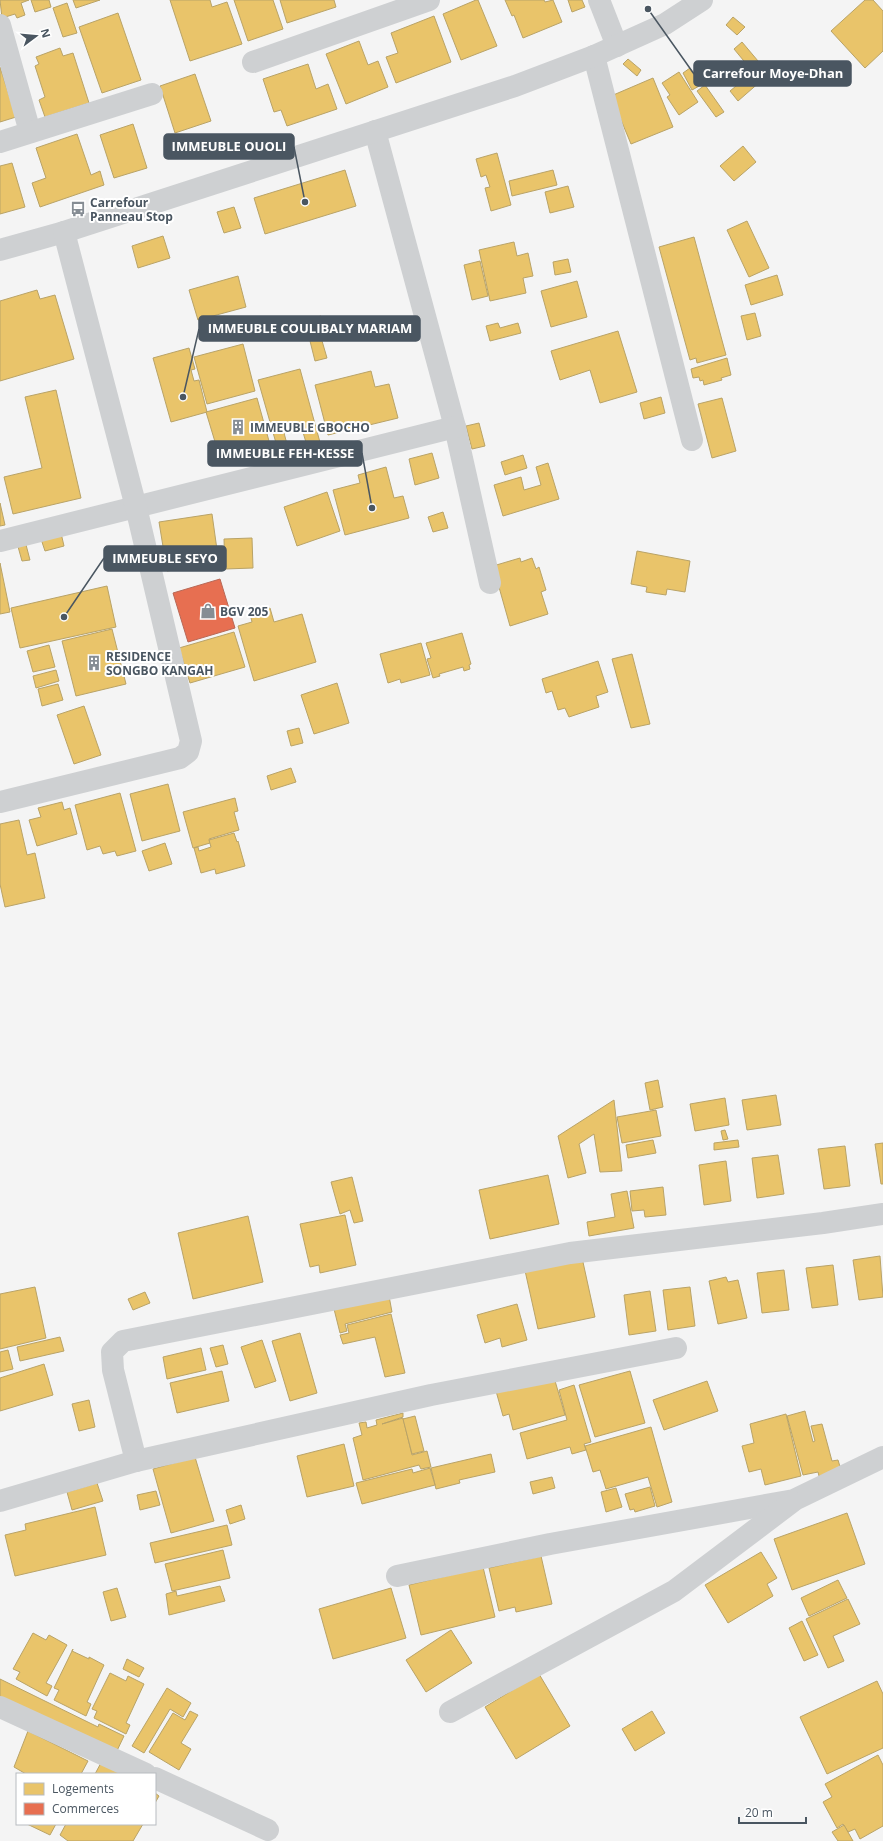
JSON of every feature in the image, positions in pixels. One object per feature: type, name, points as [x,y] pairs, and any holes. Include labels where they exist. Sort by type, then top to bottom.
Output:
[{"type":"street","points":[[253,62],[429,0]]},
{"type":"street","points":[[600,0],[617,46]]},
{"type":"street","points":[[0,250],[64,232],[515,86],[594,56],[665,24],[702,0]]},
{"type":"street","points":[[0,25],[30,132]]},
{"type":"street","points":[[594,56],[692,440]]},
{"type":"street","points":[[0,142],[152,94]]},
{"type":"street","points":[[375,131],[455,426],[490,583]]},
{"type":"street","points":[[0,802],[180,758],[188,752],[191,741],[136,507],[64,232]]},
{"type":"street","points":[[0,541],[455,426]]},
{"type":"street","points":[[136,1461],[113,1370],[112,1352],[123,1341],[570,1253],[815,1224],[883,1214]]},
{"type":"street","points":[[0,1501],[136,1461],[431,1395],[676,1348]]},
{"type":"street","points":[[450,1712],[674,1591],[794,1500],[883,1457]]},
{"type":"street","points":[[397,1576],[550,1544],[794,1500]]},
{"type":"street","points":[[0,1707],[144,1773]]},
{"type":"street","points":[[156,1778],[268,1830]]},
{"type":"building: Logements","points":[[0,0],[29,0],[21,3],[25,15],[17,18],[15,14],[2,18]]},
{"type":"building: Logements","points":[[31,0],[49,0],[51,7],[35,12]]},
{"type":"building: Logements","points":[[73,0],[100,0],[76,8]]},
{"type":"building: Logements","points":[[170,0],[210,0],[212,7],[227,2],[242,44],[190,61]]},
{"type":"building: Logements","points":[[234,0],[273,0],[283,29],[248,41]]},
{"type":"building: Logements","points":[[280,0],[334,0],[336,7],[287,23]]},
{"type":"building: Logements","points":[[478,0],[497,46],[461,60],[443,14]]},
{"type":"building: Logements","points":[[505,0],[544,0],[545,2],[553,0],[562,22],[523,38],[514,15],[512,16]]},
{"type":"building: Logements","points":[[568,0],[582,0],[585,7],[572,12]]},
{"type":"building: Logements","points":[[865,0],[873,0],[883,11],[883,51],[865,68],[831,31]]},
{"type":"building: Logements","points":[[67,3],[77,33],[63,37],[53,8]]},
{"type":"building: Logements","points":[[118,13],[141,80],[102,93],[79,27]]},
{"type":"building: Logements","points":[[434,16],[451,62],[396,83],[386,57],[398,53],[391,33]]},
{"type":"building: Logements","points":[[733,17],[745,27],[737,35],[726,25]]},
{"type":"building: Logements","points":[[359,41],[368,65],[378,61],[388,87],[346,104],[326,54]]},
{"type":"building: Logements","points":[[742,42],[769,74],[738,101],[730,91],[753,72],[734,49]]},
{"type":"building: Logements","points":[[60,48],[63,56],[73,53],[89,103],[45,117],[39,100],[45,97],[35,66],[39,64],[36,57]]},
{"type":"building: Logements","points":[[628,59],[641,70],[637,76],[623,64]]},
{"type":"building: Logements","points":[[308,64],[316,89],[328,84],[337,109],[287,126],[281,110],[274,112],[263,79]]},
{"type":"building: Logements","points":[[0,67],[16,117],[0,122]]},
{"type":"building: Logements","points":[[690,68],[701,85],[692,90],[683,73]]},
{"type":"building: Logements","points":[[679,72],[698,102],[679,115],[667,97],[670,95],[662,83]]},
{"type":"building: Logements","points":[[195,74],[211,121],[175,133],[160,86]]},
{"type":"building: Logements","points":[[653,78],[673,127],[631,144],[611,96]]},
{"type":"building: Logements","points":[[705,85],[724,112],[716,117],[697,91]]},
{"type":"building: Logements","points":[[133,124],[147,168],[114,178],[100,135]]},
{"type":"building: Logements","points":[[77,134],[91,175],[100,171],[104,185],[40,207],[32,183],[46,178],[36,148]]},
{"type":"building: Logements","points":[[743,146],[756,162],[734,181],[720,166]]},
{"type":"building: Logements","points":[[497,153],[511,205],[491,211],[485,188],[490,187],[486,175],[481,177],[476,159]]},
{"type":"building: Logements","points":[[12,163],[25,207],[0,214],[0,166]]},
{"type":"building: Logements","points":[[345,170],[356,206],[265,234],[254,198]]},
{"type":"building: Logements","points":[[553,170],[557,185],[512,196],[509,181]]},
{"type":"building: Logements","points":[[568,186],[574,207],[550,213],[545,192]]},
{"type":"building: Logements","points":[[234,207],[241,228],[224,233],[217,212]]},
{"type":"building: Logements","points":[[747,221],[769,268],[749,277],[727,230]]},
{"type":"building: Logements","points":[[163,236],[170,258],[138,268],[132,246]]},
{"type":"building: Logements","points":[[694,237],[726,355],[697,363],[696,358],[690,360],[659,247]]},
{"type":"building: Logements","points":[[514,242],[517,256],[528,253],[533,276],[523,278],[526,293],[490,301],[479,250]]},
{"type":"building: Logements","points":[[568,259],[571,272],[555,275],[553,262]]},
{"type":"building: Logements","points":[[480,261],[488,296],[472,300],[464,265]]},
{"type":"building: Logements","points":[[777,275],[783,295],[751,305],[745,285]]},
{"type":"building: Logements","points":[[238,276],[246,307],[198,320],[189,290]]},
{"type":"building: Logements","points":[[577,281],[587,317],[551,327],[541,291]]},
{"type":"building: Logements","points":[[37,290],[40,299],[55,295],[74,359],[0,381],[0,301]]},
{"type":"building: Logements","points":[[755,313],[761,336],[747,340],[741,316]]},
{"type":"building: Logements","points":[[321,316],[325,332],[310,336],[306,320]]},
{"type":"building: Logements","points":[[498,323],[500,328],[518,323],[521,333],[490,341],[486,326]]},
{"type":"building: Logements","points":[[618,331],[637,392],[600,403],[590,370],[560,380],[551,351]]},
{"type":"building: Logements","points":[[320,334],[327,358],[315,361],[309,337]]},
{"type":"building: Logements","points":[[243,344],[255,391],[207,404],[194,357]]},
{"type":"building: Logements","points":[[189,348],[195,369],[191,370],[194,381],[199,380],[207,412],[171,422],[153,358]]},
{"type":"building: Logements","points":[[727,358],[731,375],[721,378],[722,380],[704,385],[703,380],[700,381],[699,377],[693,378],[691,369]]},
{"type":"building: Logements","points":[[300,369],[321,446],[308,449],[302,429],[284,433],[290,455],[280,457],[258,380]]},
{"type":"building: Logements","points":[[371,371],[375,387],[389,384],[398,418],[328,435],[315,385]]},
{"type":"building: Logements","points":[[56,390],[81,498],[13,514],[4,477],[42,468],[25,397]]},
{"type":"building: Logements","points":[[661,397],[665,413],[644,419],[640,403]]},
{"type":"building: Logements","name":"IMMEUBLE GBOCHO","points":[[257,398],[269,441],[219,455],[206,412]]},
{"type":"building: Logements","points":[[722,398],[736,451],[712,458],[698,404]]},
{"type":"building: Logements","points":[[479,423],[485,446],[472,449],[466,426]]},
{"type":"building: Logements","points":[[432,453],[439,478],[415,485],[409,459]]},
{"type":"building: Logements","points":[[523,455],[527,468],[505,475],[501,462]]},
{"type":"building: Logements","points":[[548,463],[559,499],[503,516],[494,485],[521,477],[524,490],[541,485],[536,467]]},
{"type":"building: Logements","points":[[386,467],[394,498],[403,496],[409,518],[345,535],[333,490],[360,483],[358,475]]},
{"type":"building: Logements","points":[[327,492],[340,531],[297,546],[284,507]]},
{"type":"building: Logements","points":[[0,503],[5,525],[0,526]]},
{"type":"building: Logements","points":[[443,512],[448,528],[433,532],[428,517]]},
{"type":"building: Logements","points":[[212,514],[219,564],[167,571],[159,522]]},
{"type":"building: Logements","points":[[61,533],[64,546],[45,551],[41,539]]},
{"type":"building: Logements","points":[[252,538],[253,568],[225,569],[224,539]]},
{"type":"building: Logements","points":[[25,541],[30,560],[22,561],[17,543]]},
{"type":"building: Logements","points":[[637,551],[690,561],[685,592],[667,589],[666,595],[646,592],[647,587],[631,584]]},
{"type":"building: Logements","points":[[520,558],[521,562],[532,558],[536,569],[539,567],[546,590],[541,592],[548,614],[510,626],[493,566]]},
{"type":"building: Logements","points":[[0,563],[10,612],[0,614]]},
{"type":"building: Logements","points":[[107,586],[116,627],[20,648],[11,608]]},
{"type":"building: Logements","points":[[270,608],[274,622],[302,614],[316,662],[254,681],[238,626],[252,622],[250,614]]},
{"type":"building: Logements","name":"RESIDENCE SONGBO KANGAH","points":[[112,629],[126,684],[76,696],[62,641]]},
{"type":"building: Logements","points":[[234,632],[245,667],[190,683],[179,648]]},
{"type":"building: Logements","points":[[462,633],[471,664],[469,665],[470,669],[464,671],[463,667],[439,674],[440,676],[433,678],[427,659],[431,658],[426,643]]},
{"type":"building: Logements","points":[[421,643],[430,675],[401,683],[400,679],[388,683],[380,654]]},
{"type":"building: Logements","points":[[49,645],[55,667],[33,672],[27,651]]},
{"type":"building: Logements","points":[[632,654],[650,724],[631,728],[612,659]]},
{"type":"building: Logements","points":[[598,661],[608,692],[596,696],[599,707],[569,717],[565,708],[558,710],[552,691],[546,693],[542,679]]},
{"type":"building: Logements","points":[[56,670],[59,681],[36,688],[33,676]]},
{"type":"building: Logements","points":[[337,683],[349,723],[314,734],[301,695]]},
{"type":"building: Logements","points":[[58,684],[63,700],[42,706],[38,689]]},
{"type":"building: Logements","points":[[84,706],[101,755],[74,764],[57,715]]},
{"type":"building: Logements","points":[[299,728],[303,743],[291,746],[287,731]]},
{"type":"building: Logements","points":[[291,768],[296,782],[271,790],[267,776]]},
{"type":"building: Logements","points":[[168,784],[180,831],[142,841],[130,794]]},
{"type":"building: Logements","points":[[120,793],[136,851],[117,856],[115,851],[103,854],[100,846],[87,850],[75,805]]},
{"type":"building: Logements","points":[[235,798],[238,811],[234,812],[239,830],[209,839],[210,843],[193,848],[183,812]]},
{"type":"building: Logements","points":[[62,802],[64,810],[70,808],[77,834],[37,846],[29,820],[41,817],[38,808]]},
{"type":"building: Logements","points":[[19,820],[27,855],[35,853],[45,898],[5,907],[0,884],[0,824]]},
{"type":"building: Logements","points":[[234,833],[237,842],[238,841],[245,866],[216,874],[215,869],[201,873],[194,848],[198,847],[199,851],[211,847],[209,840]]},
{"type":"building: Logements","points":[[165,843],[172,864],[149,871],[142,851]]},
{"type":"building: Logements","points":[[658,1080],[663,1107],[650,1110],[645,1083]]},
{"type":"building: Logements","points":[[776,1095],[781,1125],[747,1130],[742,1100]]},
{"type":"building: Logements","points":[[725,1098],[729,1125],[695,1131],[690,1104]]},
{"type":"building: Logements","points":[[614,1100],[622,1171],[600,1172],[594,1134],[579,1144],[586,1173],[568,1178],[558,1136]]},
{"type":"building: Logements","points":[[656,1110],[661,1136],[622,1143],[617,1117]]},
{"type":"building: Logements","points":[[725,1130],[728,1139],[723,1140],[721,1131]]},
{"type":"building: Logements","points":[[653,1140],[656,1153],[628,1158],[626,1145]]},
{"type":"building: Logements","points":[[738,1140],[739,1147],[714,1150],[714,1143]]},
{"type":"building: Logements","points":[[883,1143],[883,1184],[881,1184],[875,1144]]},
{"type":"building: Logements","points":[[845,1146],[850,1186],[824,1189],[818,1149]]},
{"type":"building: Logements","points":[[778,1155],[784,1194],[757,1198],[752,1158]]},
{"type":"building: Logements","points":[[726,1161],[731,1201],[704,1205],[699,1165]]},
{"type":"building: Logements","points":[[548,1175],[559,1224],[490,1239],[479,1190]]},
{"type":"building: Logements","points":[[352,1177],[363,1221],[354,1223],[350,1210],[340,1214],[331,1182]]},
{"type":"building: Logements","points":[[663,1187],[666,1215],[645,1217],[644,1210],[632,1211],[630,1191]]},
{"type":"building: Logements","points":[[627,1191],[634,1228],[589,1236],[587,1222],[615,1217],[611,1194]]},
{"type":"building: Logements","points":[[345,1215],[356,1265],[320,1273],[319,1265],[310,1267],[300,1224]]},
{"type":"building: Logements","points":[[248,1216],[263,1282],[193,1299],[178,1233]]},
{"type":"building: Logements","points":[[581,1253],[595,1317],[538,1329],[524,1266]]},
{"type":"building: Logements","points":[[880,1256],[883,1297],[859,1300],[853,1260]]},
{"type":"building: Logements","points":[[833,1265],[838,1305],[812,1308],[806,1268]]},
{"type":"building: Logements","points":[[784,1270],[789,1310],[762,1313],[757,1273]]},
{"type":"building: Logements","points":[[726,1277],[728,1282],[738,1280],[747,1318],[718,1324],[709,1281]]},
{"type":"building: Logements","points":[[35,1287],[46,1338],[0,1349],[0,1294]]},
{"type":"building: Logements","points":[[690,1287],[695,1326],[668,1330],[663,1290]]},
{"type":"building: Logements","points":[[650,1291],[656,1331],[629,1335],[624,1295]]},
{"type":"building: Logements","points":[[145,1292],[150,1303],[133,1310],[128,1299]]},
{"type":"building: Logements","points":[[389,1296],[392,1312],[345,1324],[347,1331],[340,1333],[334,1309]]},
{"type":"building: Logements","points":[[517,1304],[527,1340],[502,1347],[500,1338],[485,1343],[477,1315]]},
{"type":"building: Logements","points":[[391,1314],[405,1373],[385,1377],[375,1337],[343,1344],[340,1335],[349,1333],[347,1325]]},
{"type":"building: Logements","points":[[300,1333],[317,1393],[290,1401],[272,1341]]},
{"type":"building: Logements","points":[[60,1337],[64,1351],[20,1361],[17,1347]]},
{"type":"building: Logements","points":[[262,1340],[276,1381],[255,1388],[241,1347]]},
{"type":"building: Logements","points":[[223,1345],[228,1364],[216,1367],[210,1348]]},
{"type":"building: Logements","points":[[201,1348],[206,1370],[167,1379],[163,1357]]},
{"type":"building: Logements","points":[[8,1350],[13,1369],[0,1372],[0,1352]]},
{"type":"building: Logements","points":[[44,1364],[53,1395],[0,1411],[0,1378]]},
{"type":"building: Logements","points":[[222,1371],[229,1401],[177,1413],[170,1383]]},
{"type":"building: Logements","points":[[630,1371],[645,1423],[595,1437],[579,1385]]},
{"type":"building: Logements","points":[[553,1374],[565,1415],[513,1430],[509,1414],[503,1416],[496,1391]]},
{"type":"building: Logements","points":[[707,1381],[718,1411],[664,1430],[653,1400]]},
{"type":"building: Logements","points":[[574,1385],[591,1442],[584,1444],[586,1450],[572,1454],[570,1447],[527,1459],[520,1433],[567,1420],[559,1390]]},
{"type":"building: Logements","points":[[89,1400],[95,1427],[79,1431],[72,1404]]},
{"type":"building: Logements","points":[[805,1411],[813,1442],[815,1441],[811,1426],[822,1424],[832,1461],[838,1460],[841,1470],[819,1476],[818,1472],[803,1475],[787,1416]]},
{"type":"building: Logements","points":[[403,1413],[403,1417],[382,1424],[403,1418],[412,1455],[427,1451],[431,1467],[421,1469],[419,1465],[363,1480],[353,1438],[362,1435],[359,1423],[366,1422],[367,1428],[377,1425],[376,1420]]},
{"type":"building: Logements","points":[[786,1414],[801,1476],[765,1485],[761,1469],[749,1472],[742,1446],[754,1443],[750,1424]]},
{"type":"building: Logements","points":[[415,1416],[424,1451],[412,1454],[403,1419]]},
{"type":"building: Logements","points":[[651,1427],[672,1502],[657,1507],[648,1477],[606,1489],[600,1470],[593,1472],[585,1446]]},
{"type":"building: Logements","points":[[344,1444],[354,1486],[307,1497],[297,1456]]},
{"type":"building: Logements","points":[[491,1454],[495,1472],[459,1480],[460,1483],[436,1489],[431,1468]]},
{"type":"building: Logements","points":[[195,1457],[214,1521],[171,1533],[153,1469]]},
{"type":"building: Logements","points":[[430,1468],[435,1485],[362,1504],[356,1483],[412,1469],[413,1473]]},
{"type":"building: Logements","points":[[552,1477],[555,1488],[533,1494],[530,1482]]},
{"type":"building: Logements","points":[[97,1483],[103,1501],[72,1510],[67,1492]]},
{"type":"building: Logements","points":[[650,1487],[655,1506],[635,1512],[634,1509],[630,1510],[625,1494]]},
{"type":"building: Logements","points":[[616,1488],[622,1507],[606,1512],[601,1492]]},
{"type":"building: Logements","points":[[156,1491],[160,1505],[140,1510],[137,1495]]},
{"type":"building: Logements","points":[[241,1505],[245,1519],[230,1524],[226,1510]]},
{"type":"building: Logements","points":[[95,1507],[106,1555],[15,1576],[5,1535],[26,1530],[25,1524]]},
{"type":"building: Logements","points":[[847,1513],[865,1564],[792,1590],[774,1539]]},
{"type":"building: Logements","points":[[227,1525],[232,1545],[155,1563],[150,1543]]},
{"type":"building: Logements","points":[[223,1550],[230,1578],[172,1591],[165,1564]]},
{"type":"building: Logements","points":[[761,1552],[777,1578],[767,1584],[773,1596],[728,1623],[705,1585]]},
{"type":"building: Logements","points":[[541,1556],[552,1604],[516,1612],[515,1607],[499,1611],[489,1568]]},
{"type":"building: Logements","points":[[483,1567],[495,1617],[421,1635],[409,1585]]},
{"type":"building: Logements","points":[[838,1580],[847,1598],[809,1616],[801,1598]]},
{"type":"building: Logements","points":[[220,1586],[225,1601],[169,1615],[166,1594],[176,1591],[177,1596]]},
{"type":"building: Logements","points":[[117,1588],[126,1617],[111,1621],[103,1592]]},
{"type":"building: Logements","points":[[391,1588],[406,1638],[333,1659],[319,1609]]},
{"type":"building: Logements","points":[[848,1599],[860,1624],[833,1636],[844,1661],[828,1668],[806,1619]]},
{"type":"building: Logements","points":[[802,1621],[818,1655],[804,1661],[789,1628]]},
{"type":"building: Logements","points":[[451,1630],[472,1663],[426,1692],[406,1660]]},
{"type":"building: Logements","points":[[33,1633],[46,1640],[49,1635],[67,1645],[46,1683],[52,1686],[47,1696],[16,1679],[20,1672],[13,1669]]},
{"type":"building: Logements","points":[[72,1651],[89,1659],[89,1657],[104,1665],[87,1702],[91,1704],[86,1716],[54,1700],[59,1690],[54,1688]]},
{"type":"building: Logements","points":[[127,1659],[144,1668],[139,1677],[123,1669]]},
{"type":"building: Logements","points":[[110,1673],[126,1681],[128,1676],[144,1684],[126,1723],[130,1725],[126,1734],[94,1718],[97,1711],[92,1709]]},
{"type":"building: Logements","points":[[539,1674],[570,1726],[516,1759],[485,1707]]},
{"type":"building: Logements","points":[[0,1679],[98,1727],[99,1724],[124,1736],[114,1757],[0,1701]]},
{"type":"building: Logements","points":[[877,1681],[883,1694],[883,1748],[827,1774],[800,1717]]},
{"type":"building: Logements","points":[[167,1688],[191,1703],[183,1717],[170,1709],[144,1753],[132,1746]]},
{"type":"building: Logements","points":[[190,1711],[198,1715],[181,1743],[191,1749],[179,1770],[149,1752],[173,1713],[185,1720]]},
{"type":"building: Logements","points":[[652,1711],[665,1733],[635,1751],[622,1729]]},
{"type":"building: Logements","points":[[28,1731],[88,1761],[82,1773],[24,1773],[14,1767]]},
{"type":"building: Logements","points":[[878,1755],[883,1765],[883,1826],[860,1839],[855,1829],[848,1832],[843,1824],[837,1828],[823,1802],[832,1797],[825,1784]]},
{"type":"building: Logements","points":[[102,1761],[122,1773],[96,1773]]},
{"type":"building: Logements","points":[[156,1794],[159,1796],[156,1801]]},
{"type":"building: Logements","points":[[29,1825],[55,1825],[50,1835]]},
{"type":"building: Logements","points":[[65,1825],[142,1825],[133,1841],[68,1841],[60,1835]]},
{"type":"building: Logements","points":[[844,1825],[853,1841],[838,1841],[832,1832]]},
{"type":"building: Commerces","points":[[220,579],[235,628],[188,642],[173,593]]},
{"type":"place","name":"Carrefour Moye-Dhan","points":[[648,9]]},
{"type":"place","name":"IMMEUBLE OUOLI","points":[[305,202]]},
{"type":"place","name":"Carrefour Panneau Stop","points":[[78,209]]},
{"type":"place","name":"IMMEUBLE COULIBALY MARIAM","points":[[183,397]]},
{"type":"place","name":"IMMEUBLE GBOCHO","points":[[238,427]]},
{"type":"place","name":"IMMEUBLE FEH-KESSE","points":[[372,508]]},
{"type":"place","name":"BGV 205","points":[[208,611]]},
{"type":"place","name":"IMMEUBLE SEYO","points":[[64,617]]},
{"type":"place","name":"RESIDENCE SONGBO KANGAH","points":[[94,663]]}]
